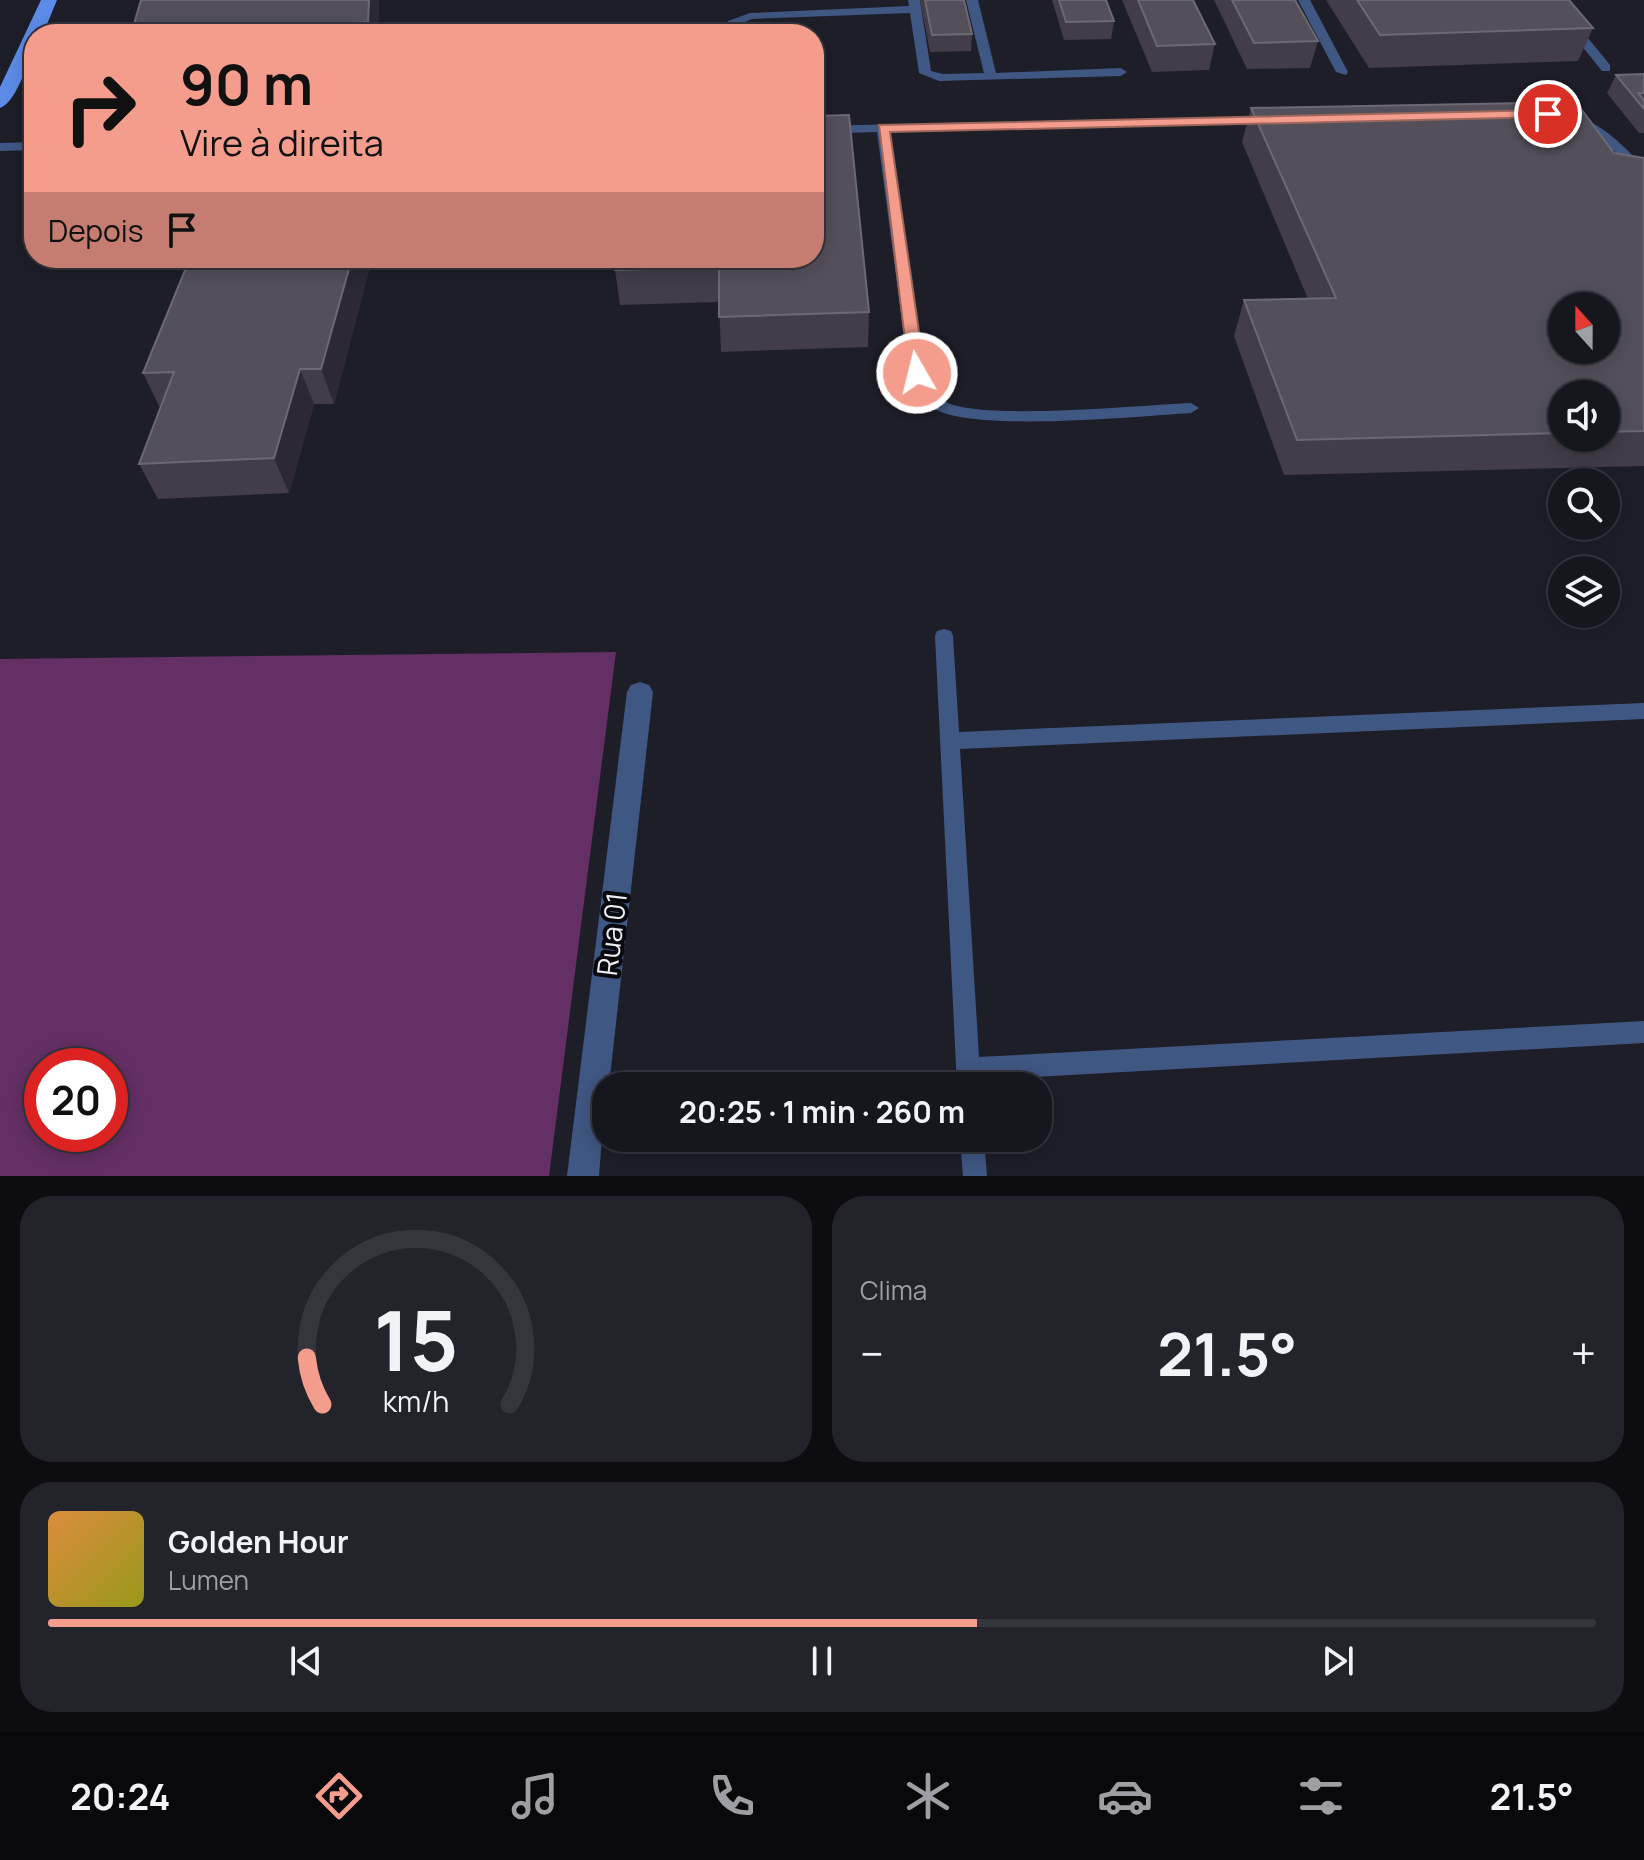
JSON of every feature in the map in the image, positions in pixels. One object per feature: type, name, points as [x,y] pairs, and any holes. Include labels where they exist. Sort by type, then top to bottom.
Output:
[{"type":"main road","points":[[39,24],[49,0]]},
{"type":"main road","points":[[0,103],[24,55]]},
{"type":"street","name":"Rua 01","points":[[583,1176],[640,692]]},
{"type":"lane","points":[[972,0],[991,77]]},
{"type":"lane","points":[[1304,0],[1342,72]]},
{"type":"lane","points":[[1551,0],[1606,68]]},
{"type":"lane","points":[[732,24],[750,16],[915,5],[925,73],[943,78],[1121,72]]},
{"type":"lane","points":[[1562,117],[1577,120],[1601,133],[1622,150],[1644,176]]},
{"type":"lane","points":[[824,130],[1279,120]]},
{"type":"lane","points":[[883,128],[917,373],[928,397],[945,409],[981,415],[1191,408]]},
{"type":"lane","points":[[0,147],[24,146]]},
{"type":"lane","points":[[944,636],[969,1072]]},
{"type":"lane","points":[[950,741],[1644,711]]},
{"type":"lane","points":[[1052,1072],[1644,1032]]},
{"type":"lane","points":[[973,1152],[975,1176]]},
{"type":"shaded area","points":[[616,652],[549,1176],[0,1176],[0,659]]},
{"type":"building","points":[[141,0],[369,0],[368,22],[134,24]]},
{"type":"building","points":[[925,0],[964,0],[972,34],[932,35]]},
{"type":"building","points":[[1059,0],[1106,0],[1114,21],[1066,22]]},
{"type":"building","points":[[1138,0],[1193,0],[1215,44],[1157,46]]},
{"type":"building","points":[[1232,0],[1295,0],[1318,41],[1254,43]]},
{"type":"building","points":[[1357,0],[1569,0],[1593,28],[1380,35]]},
{"type":"building","points":[[1644,74],[1644,93],[1638,93],[1644,100],[1644,109],[1616,75]]},
{"type":"building","points":[[1576,102],[1614,153],[1644,158],[1644,431],[1620,432],[1620,380],[1548,380],[1548,433],[1297,440],[1244,300],[1336,298],[1251,108]]},
{"type":"building","points":[[849,115],[869,312],[719,317],[719,268],[824,268],[824,116]]},
{"type":"building","points":[[186,268],[349,268],[321,369],[300,369],[274,458],[139,464],[174,372],[143,373]]},
{"type":"building","points":[[615,268],[684,268],[615,270]]},
{"type":"route","points":[[917,373],[883,128],[1548,114]]}]
